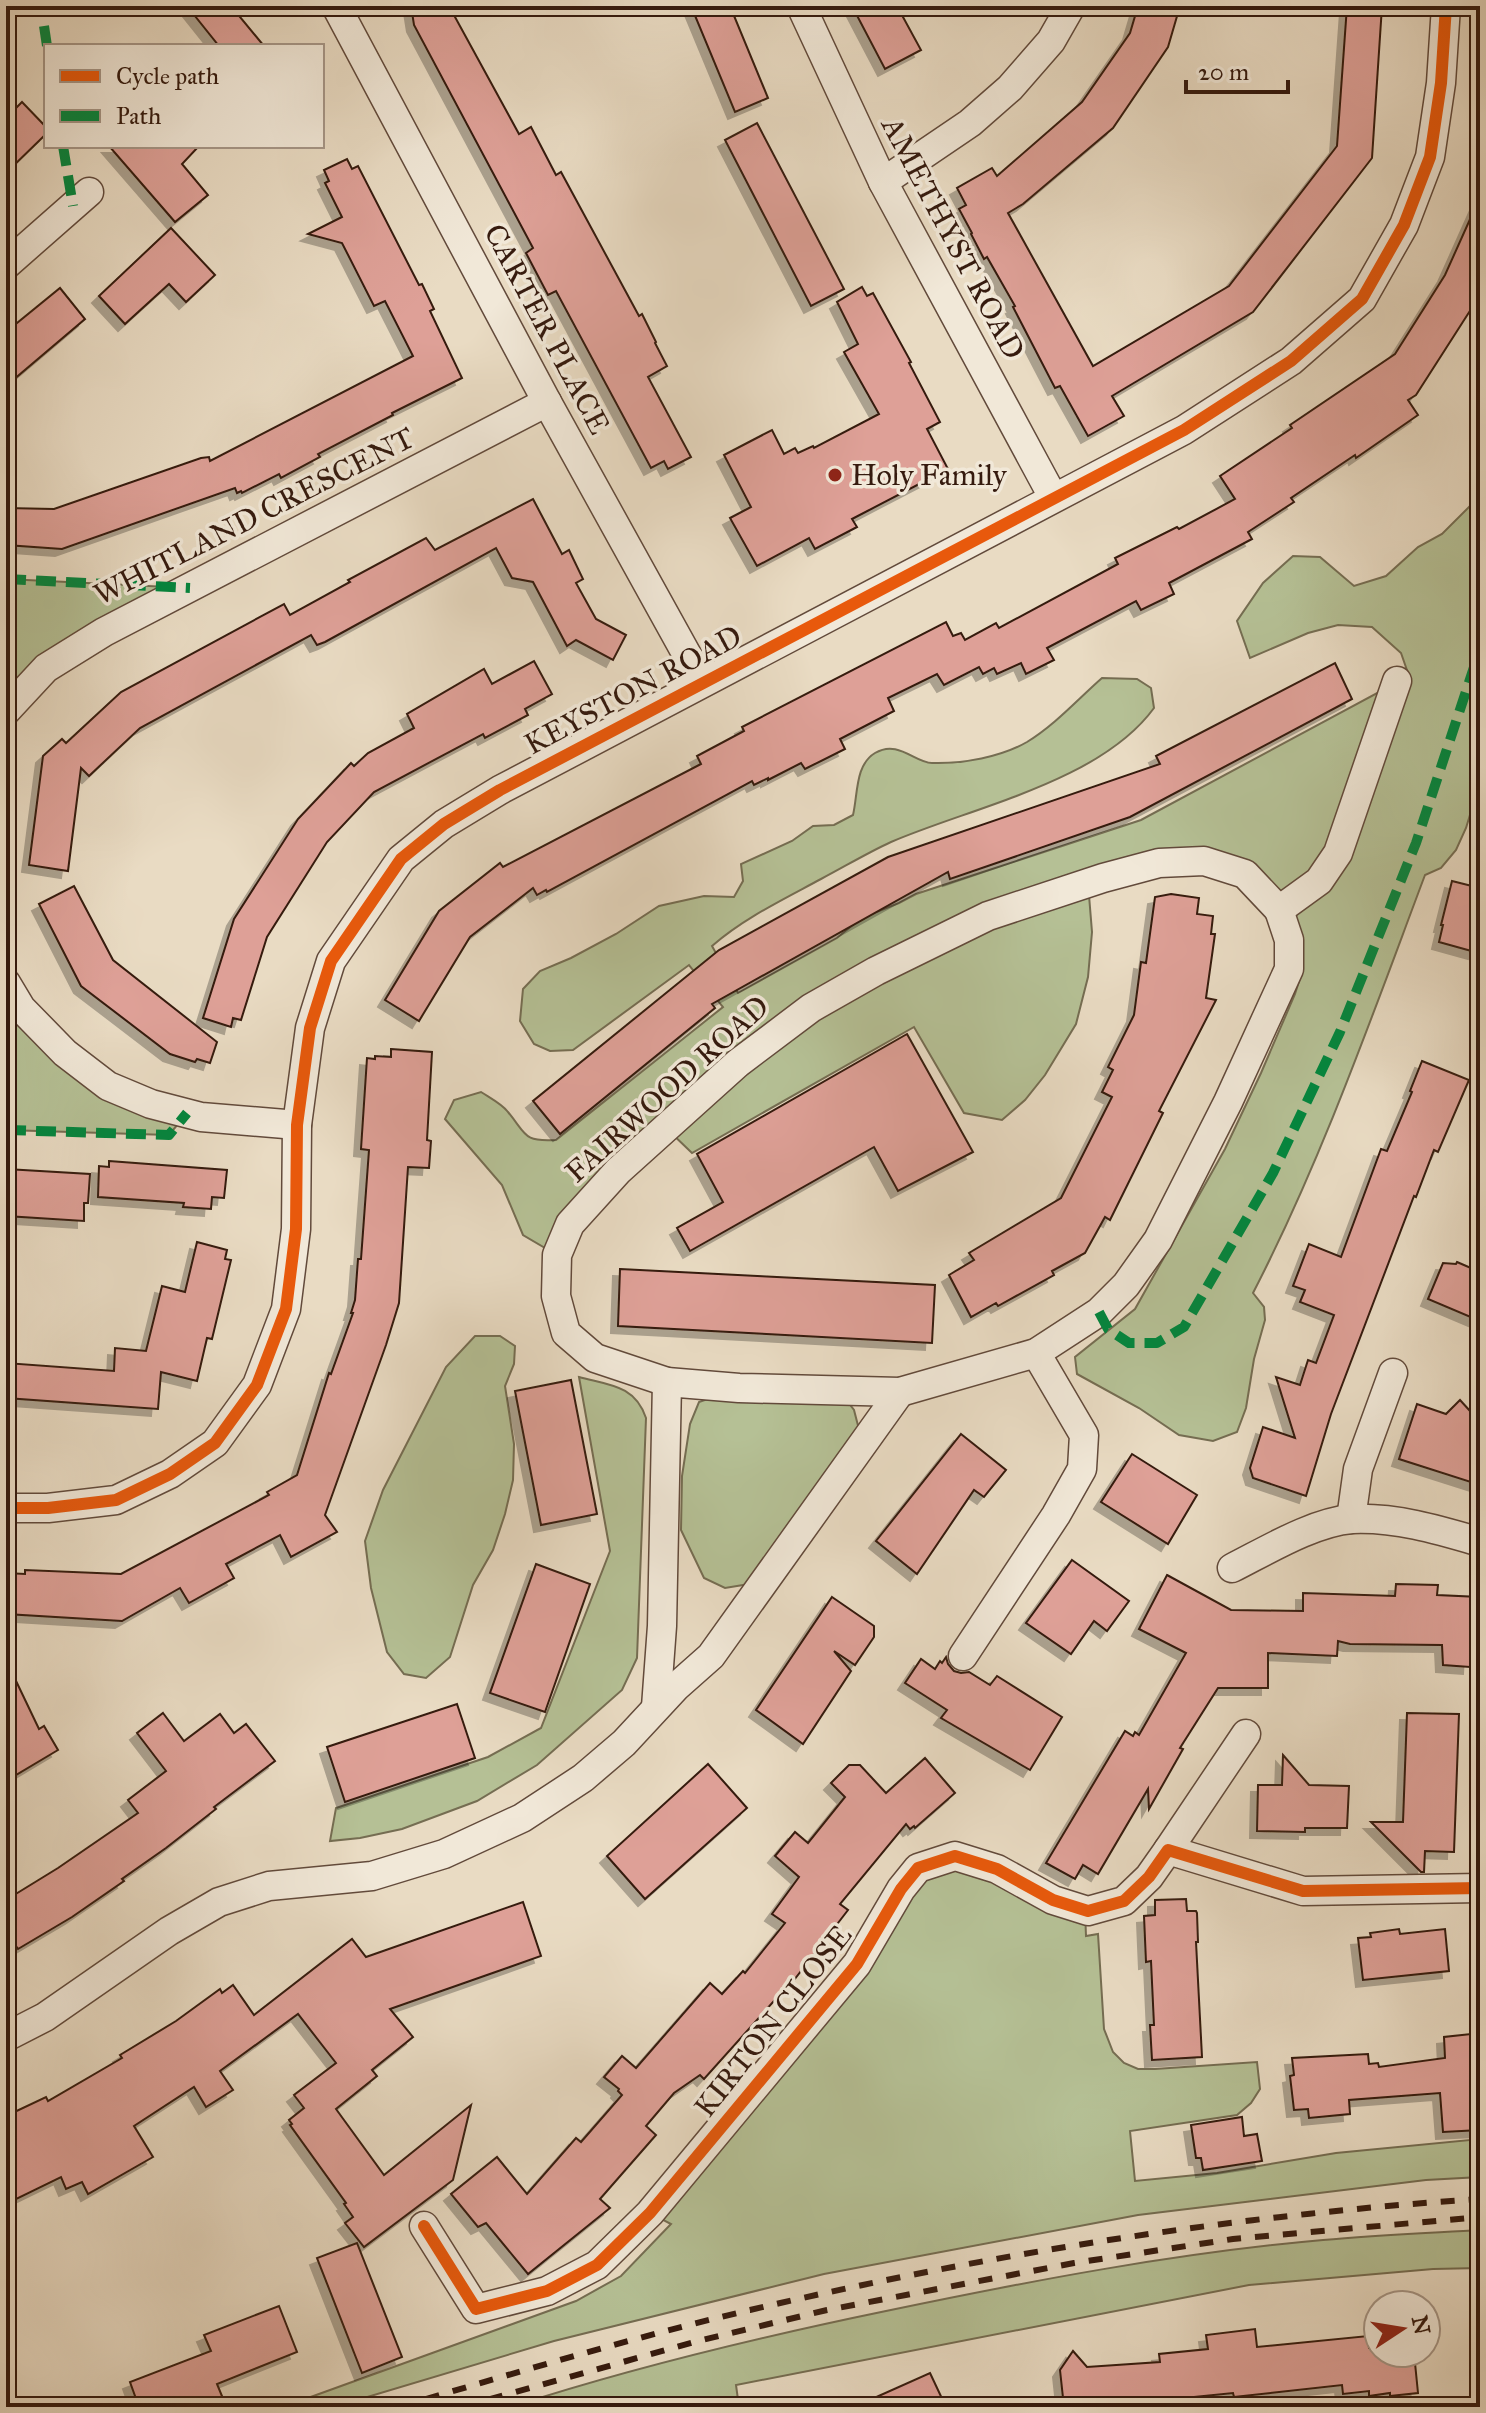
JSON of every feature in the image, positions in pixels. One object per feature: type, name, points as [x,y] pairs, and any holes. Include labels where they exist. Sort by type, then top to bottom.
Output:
[{"type":"street","name":"CARTER PLACE","points":[[336,6],[547,402],[702,682]]},
{"type":"street","name":"AMETHYST ROAD","points":[[801,6],[883,182],[1053,497]]},
{"type":"street","points":[[883,182],[970,123],[1010,88],[1051,41],[1071,6]]},
{"type":"street","name":"KEYSTON ROAD","points":[[6,1508],[48,1508],[116,1500],[170,1474],[215,1443],[257,1385],[286,1309],[296,1229],[297,1125],[310,1028],[331,961],[401,859],[444,824],[500,790],[1184,430],[1291,361],[1362,299],[1404,225],[1430,157],[1441,83],[1446,6]]},
{"type":"street","points":[[6,265],[89,192]]},
{"type":"street","name":"WHITLAND CRESCENT","points":[[6,711],[46,668],[104,632],[547,402]]},
{"type":"street","points":[[1279,910],[1319,881],[1338,853],[1397,681]]},
{"type":"street","name":"FAIRWOOD ROAD","points":[[1204,861],[1245,874],[1279,910],[1289,940],[1289,969],[1228,1102],[1158,1240],[1126,1285],[1099,1312],[1036,1353],[900,1392],[739,1388],[667,1382],[595,1358],[566,1333],[556,1296],[557,1255],[570,1224],[618,1171],[738,1063],[811,1008],[876,971],[988,916],[1159,863],[1204,861]]},
{"type":"street","points":[[6,983],[21,1008],[65,1053],[108,1086],[151,1104],[201,1117],[297,1125]]},
{"type":"street","points":[[963,1656],[1056,1515],[1082,1469],[1084,1435],[1036,1353]]},
{"type":"street","points":[[1351,1519],[1358,1469],[1393,1373]]},
{"type":"street","points":[[656,1707],[662,1626],[667,1382]]},
{"type":"street","points":[[6,2037],[45,2017],[169,1931],[219,1902],[269,1886],[372,1876],[444,1854],[522,1818],[583,1778],[624,1743],[656,1707],[711,1656],[900,1392]]},
{"type":"street","points":[[1232,1568],[1310,1530],[1351,1519],[1425,1526],[1480,1542]]},
{"type":"street","name":"KIRTON CLOSE","points":[[424,2226],[476,2309],[547,2291],[597,2265],[650,2213],[857,1964],[901,1889],[918,1868],[955,1856],[997,1869],[1053,1900],[1088,1911],[1124,1901],[1149,1877],[1246,1734]]},
{"type":"street","points":[[1168,1850],[1303,1891],[1480,1888]]},
{"type":"green space","points":[[1480,496],[1480,782],[1456,850],[1441,868],[1425,875],[1324,1139],[1253,1293],[1264,1307],[1265,1320],[1254,1359],[1246,1408],[1237,1432],[1213,1441],[1179,1435],[1139,1408],[1077,1374],[1075,1357],[1135,1309],[1225,1149],[1261,1073],[1302,972],[1279,910],[1204,861],[1088,883],[1092,932],[1088,977],[1076,1024],[1045,1075],[1025,1100],[1002,1120],[964,1113],[914,1027],[692,1153],[666,1128],[557,1255],[523,1235],[502,1185],[445,1119],[454,1100],[481,1092],[505,1109],[531,1138],[556,1140],[723,1007],[689,965],[573,1050],[550,1051],[534,1044],[520,1021],[523,989],[540,971],[616,934],[659,906],[704,896],[734,897],[743,881],[741,864],[792,841],[813,826],[834,825],[853,815],[861,772],[875,753],[883,749],[899,750],[926,762],[944,763],[1006,752],[1047,728],[1102,678],[1137,679],[1151,688],[1154,708],[1131,734],[1102,755],[1033,790],[882,846],[765,910],[712,946],[738,993],[837,938],[861,918],[916,894],[1141,820],[1409,676],[1401,653],[1372,627],[1338,625],[1308,633],[1250,658],[1237,621],[1263,583],[1293,556],[1320,557],[1354,586],[1386,576],[1418,547],[1442,534]]},
{"type":"green space","points":[[6,579],[190,588],[6,711]]},
{"type":"green space","points":[[6,983],[65,1053],[187,1113],[169,1135],[6,1130]]},
{"type":"green space","points":[[475,1336],[500,1336],[515,1346],[514,1364],[505,1386],[514,1444],[513,1480],[493,1550],[473,1585],[450,1657],[426,1678],[404,1674],[387,1652],[371,1588],[365,1541],[383,1490],[446,1367]]},
{"type":"green space","points":[[579,1377],[620,1388],[635,1399],[646,1418],[637,1658],[622,1690],[537,1765],[477,1801],[402,1829],[330,1841],[336,1808],[488,1757],[541,1728],[610,1551]]},
{"type":"green space","points":[[739,1388],[844,1397],[854,1410],[863,1445],[749,1584],[725,1588],[704,1578],[681,1530],[682,1476],[690,1424],[699,1402]]},
{"type":"green space","points":[[955,1856],[1085,1910],[1086,1936],[1098,1934],[1104,2029],[1113,2052],[1124,2063],[1138,2069],[1155,2069],[1257,2062],[1260,2089],[1251,2103],[1237,2115],[1130,2131],[1135,2181],[1217,2173],[1336,2153],[1480,2139],[1480,2177],[1426,2180],[1138,2215],[824,2274],[554,2341],[334,2407],[283,2407],[576,2301],[621,2276],[671,2224],[650,2213],[901,1889]]},
{"type":"green space","points":[[1480,2230],[1480,2268],[1433,2269],[1249,2285],[736,2385],[739,2407],[511,2407],[744,2342],[1049,2279],[1158,2260],[1268,2246]]},
{"type":"building","points":[[187,6],[231,6],[262,44],[217,44]]},
{"type":"building","points":[[411,6],[449,6],[519,134],[531,127],[556,175],[561,172],[639,316],[642,314],[667,366],[648,377],[691,457],[668,469],[664,461],[651,468],[556,291],[548,295],[526,253],[533,248],[414,25]]},
{"type":"building","points":[[691,6],[730,6],[768,98],[735,112]]},
{"type":"building","points":[[852,6],[897,6],[921,50],[885,69]]},
{"type":"building","points":[[1138,6],[1180,6],[1168,47],[1113,128],[1023,204],[1008,213],[1093,366],[1229,286],[1337,146],[1347,6],[1382,6],[1372,158],[1253,312],[1112,396],[1124,416],[1088,436],[1060,386],[1055,388],[1015,306],[987,257],[984,259],[959,209],[966,205],[957,188],[992,168],[997,176],[1082,102],[1130,33]]},
{"type":"building","points":[[22,102],[44,125],[44,136],[6,173],[6,118]]},
{"type":"building","points":[[757,123],[844,289],[811,306],[725,140]]},
{"type":"building","points":[[111,148],[197,148],[182,164],[208,195],[175,222]]},
{"type":"building","points":[[347,159],[352,169],[358,166],[419,285],[422,284],[434,309],[430,311],[462,378],[392,413],[281,478],[279,474],[242,493],[237,493],[235,488],[62,549],[6,545],[6,508],[54,509],[201,458],[209,457],[210,461],[413,356],[385,301],[374,306],[342,243],[308,234],[342,217],[325,183],[329,181],[324,170]]},
{"type":"building","points":[[1480,197],[1480,290],[1475,303],[1416,395],[1408,400],[1418,415],[1291,498],[1294,502],[1248,532],[1252,539],[1169,583],[1174,594],[1141,610],[1136,601],[1047,648],[1054,660],[1026,674],[1021,663],[997,674],[994,668],[983,674],[979,667],[944,685],[937,674],[888,698],[894,711],[840,739],[845,749],[805,769],[801,763],[768,780],[754,785],[752,781],[547,892],[537,895],[533,888],[470,937],[419,1021],[385,1000],[439,911],[500,863],[503,867],[701,764],[697,756],[744,731],[742,727],[946,622],[953,636],[961,633],[965,640],[996,623],[999,628],[1118,564],[1115,558],[1235,499],[1220,476],[1395,354],[1445,275]]},
{"type":"building","points":[[171,228],[215,275],[186,302],[169,284],[125,324],[99,296]]},
{"type":"building","name":"Holy Family","points":[[862,287],[867,296],[873,293],[940,422],[927,429],[948,469],[852,519],[857,527],[815,549],[809,538],[757,566],[730,518],[751,507],[724,455],[772,430],[784,454],[795,448],[798,453],[814,448],[879,414],[844,352],[858,344],[837,302]]},
{"type":"building","points":[[60,288],[85,319],[6,386],[6,332]]},
{"type":"building","points":[[533,499],[562,554],[569,550],[583,579],[576,583],[596,619],[626,635],[613,660],[576,640],[567,646],[533,582],[512,578],[496,548],[325,642],[317,645],[311,635],[140,728],[89,776],[81,768],[68,871],[29,865],[43,756],[62,739],[66,743],[121,692],[284,604],[290,615],[426,538],[435,550]]},
{"type":"building","points":[[534,661],[552,694],[525,709],[528,715],[485,738],[483,734],[374,792],[327,842],[267,937],[241,1020],[233,1018],[231,1027],[203,1018],[234,919],[298,819],[351,763],[354,766],[368,753],[414,728],[407,714],[484,669],[492,684]]},
{"type":"building","points":[[1335,663],[1352,699],[1130,817],[950,879],[948,872],[712,1004],[715,1008],[560,1134],[533,1101],[719,950],[888,857],[1160,764],[1156,756]]},
{"type":"building","points":[[1452,881],[1480,888],[1480,932],[1475,952],[1439,942]]},
{"type":"building","points":[[74,886],[113,960],[217,1042],[210,1063],[170,1054],[81,986],[39,904]]},
{"type":"building","points":[[1171,894],[1199,898],[1197,914],[1213,916],[1211,934],[1215,934],[1206,998],[1216,1000],[1159,1111],[1163,1113],[1110,1220],[1105,1217],[1085,1253],[1052,1271],[1054,1275],[971,1317],[949,1275],[974,1260],[969,1253],[1061,1198],[1112,1097],[1102,1092],[1113,1070],[1108,1067],[1134,1015],[1141,962],[1146,963],[1155,897]]},
{"type":"building","points":[[907,1034],[973,1152],[898,1191],[874,1147],[690,1251],[677,1228],[723,1202],[697,1154]]},
{"type":"building","points":[[391,1049],[432,1052],[427,1140],[431,1141],[429,1168],[408,1167],[399,1303],[325,1515],[337,1532],[291,1557],[280,1535],[226,1564],[234,1578],[189,1603],[180,1588],[122,1621],[6,1614],[6,1573],[25,1574],[25,1570],[121,1574],[269,1495],[267,1492],[297,1475],[329,1373],[353,1313],[358,1259],[361,1259],[369,1150],[361,1149],[367,1058],[391,1057]]},
{"type":"building","points":[[1422,1061],[1469,1080],[1438,1152],[1434,1150],[1414,1196],[1331,1414],[1306,1496],[1253,1478],[1250,1468],[1263,1427],[1295,1438],[1276,1377],[1300,1385],[1308,1360],[1316,1363],[1334,1315],[1300,1302],[1305,1290],[1293,1286],[1309,1244],[1341,1257],[1381,1149],[1387,1151]]},
{"type":"building","points":[[109,1161],[227,1170],[224,1198],[212,1197],[211,1209],[183,1207],[184,1203],[98,1197],[99,1166],[109,1167]]},
{"type":"building","points":[[6,1169],[90,1174],[84,1221],[6,1216]]},
{"type":"building","points":[[197,1242],[227,1250],[225,1259],[231,1260],[212,1339],[207,1338],[197,1381],[161,1372],[158,1409],[6,1398],[6,1363],[114,1371],[115,1348],[146,1351],[162,1286],[185,1292]]},
{"type":"building","points":[[1457,1262],[1480,1272],[1480,1321],[1428,1299],[1443,1263]]},
{"type":"building","points":[[620,1269],[935,1285],[932,1343],[618,1326]]},
{"type":"building","points":[[571,1380],[597,1514],[541,1525],[515,1391]]},
{"type":"building","points":[[1460,1400],[1480,1422],[1480,1485],[1399,1459],[1417,1404],[1446,1414]]},
{"type":"building","points":[[961,1434],[1006,1470],[984,1497],[974,1490],[917,1574],[876,1541]]},
{"type":"building","points":[[1132,1454],[1197,1495],[1168,1544],[1101,1502]]},
{"type":"building","points":[[1072,1560],[1129,1601],[1107,1631],[1094,1621],[1071,1654],[1026,1623]]},
{"type":"building","points":[[536,1564],[590,1584],[545,1712],[490,1693]]},
{"type":"building","points":[[1167,1575],[1231,1610],[1303,1611],[1303,1593],[1395,1596],[1396,1584],[1438,1585],[1437,1595],[1480,1597],[1480,1632],[1472,1631],[1470,1667],[1443,1665],[1442,1645],[1350,1644],[1338,1641],[1337,1656],[1268,1653],[1268,1688],[1218,1688],[1180,1748],[1183,1749],[1149,1809],[1148,1789],[1098,1874],[1083,1865],[1075,1879],[1046,1863],[1125,1731],[1133,1736],[1135,1732],[1139,1735],[1186,1653],[1139,1629]]},
{"type":"building","points":[[832,1597],[874,1626],[874,1637],[855,1665],[834,1651],[851,1671],[803,1744],[756,1710]]},
{"type":"building","points":[[946,1657],[954,1671],[969,1672],[990,1685],[997,1676],[1062,1717],[1030,1770],[941,1718],[947,1710],[905,1683],[921,1659],[935,1669]]},
{"type":"building","points":[[6,1660],[39,1729],[44,1726],[58,1750],[6,1781]]},
{"type":"building","points":[[457,1704],[475,1758],[345,1802],[327,1747]]},
{"type":"building","points":[[163,1713],[184,1741],[220,1714],[234,1733],[246,1724],[275,1761],[122,1879],[124,1881],[72,1917],[18,1949],[16,1946],[6,1952],[6,1900],[138,1813],[128,1800],[166,1771],[137,1733]]},
{"type":"building","points":[[1407,1713],[1459,1714],[1454,1852],[1425,1851],[1424,1872],[1371,1822],[1403,1822]]},
{"type":"building","points":[[1283,1755],[1309,1785],[1349,1786],[1347,1828],[1305,1828],[1305,1832],[1257,1831],[1258,1785],[1282,1785]]},
{"type":"building","points":[[925,1758],[955,1793],[915,1828],[910,1829],[906,1824],[840,1904],[848,1910],[784,1993],[704,2079],[700,2075],[674,2093],[646,2126],[656,2135],[600,2199],[610,2208],[528,2274],[486,2223],[478,2227],[451,2194],[497,2157],[527,2194],[576,2138],[581,2142],[622,2095],[604,2077],[622,2056],[636,2068],[710,1983],[722,1994],[743,1971],[745,1973],[785,1923],[772,1914],[799,1877],[775,1856],[795,1832],[808,1843],[845,1797],[831,1783],[849,1765],[860,1765],[886,1793]]},
{"type":"building","points":[[708,1764],[747,1808],[645,1899],[607,1856]]},
{"type":"building","points":[[1186,1899],[1187,1911],[1197,1913],[1202,2057],[1152,2060],[1151,1961],[1146,1962],[1144,1916],[1155,1915],[1155,1900]]},
{"type":"building","points":[[523,1902],[541,1956],[390,2009],[413,2037],[372,2070],[377,2076],[336,2109],[384,2175],[471,2105],[453,2180],[364,2247],[345,2223],[353,2217],[346,2203],[290,2125],[289,2120],[304,2108],[294,2095],[336,2063],[298,2014],[220,2071],[233,2090],[206,2107],[194,2087],[134,2126],[153,2157],[88,2194],[82,2182],[66,2189],[61,2177],[6,2204],[6,2116],[46,2097],[48,2101],[122,2058],[120,2055],[176,2021],[220,1989],[222,1993],[233,1985],[254,2015],[352,1939],[366,1957]]},
{"type":"building","points":[[1399,1929],[1400,1934],[1445,1929],[1449,1971],[1363,1980],[1358,1938]]},
{"type":"building","points":[[1480,2033],[1480,2130],[1443,2132],[1440,2093],[1349,2100],[1350,2114],[1309,2118],[1308,2109],[1294,2110],[1290,2076],[1294,2075],[1292,2058],[1368,2054],[1369,2064],[1378,2063],[1379,2067],[1445,2058],[1444,2037]]},
{"type":"building","points":[[1242,2117],[1244,2136],[1257,2134],[1262,2161],[1203,2170],[1201,2158],[1196,2158],[1191,2125]]},
{"type":"building","points":[[357,2243],[402,2357],[362,2373],[317,2258]]},
{"type":"building","points":[[279,2306],[297,2352],[217,2384],[224,2401],[209,2407],[139,2407],[130,2382],[211,2351],[204,2335]]},
{"type":"building","points":[[1255,2329],[1257,2347],[1362,2337],[1362,2369],[1416,2369],[1418,2393],[1369,2396],[1369,2391],[1343,2394],[1342,2385],[1234,2397],[1233,2393],[1135,2403],[1135,2407],[1064,2407],[1060,2370],[1073,2351],[1087,2367],[1160,2362],[1159,2354],[1208,2349],[1206,2335]]},
{"type":"building","points":[[930,2373],[946,2407],[854,2407]]},
{"type":"railway","points":[[399,2407],[706,2321],[930,2271],[1204,2226],[1480,2199]]},
{"type":"railway","points":[[462,2407],[698,2341],[827,2310],[1074,2263],[1233,2239],[1480,2217]]},
{"type":"marked path","points":[[44,26],[47,44]]},
{"type":"marked path","points":[[63,148],[73,206]]},
{"type":"marked path","points":[[6,579],[190,588]]},
{"type":"marked path","points":[[1099,1312],[1108,1329],[1129,1343],[1157,1343],[1184,1327],[1273,1173],[1340,1032],[1416,843],[1480,649]]},
{"type":"marked path","points":[[6,1130],[169,1135],[187,1113]]},
{"type":"cycle path","points":[[6,1508],[48,1508],[116,1500],[170,1474],[215,1443],[257,1385],[286,1309],[296,1229],[297,1125],[310,1028],[331,961],[401,859],[444,824],[500,790],[1184,430],[1291,361],[1362,299],[1404,225],[1430,157],[1441,83],[1446,6]]},
{"type":"cycle path","points":[[424,2226],[476,2309],[547,2291],[597,2265],[650,2213],[857,1964],[901,1889],[918,1868],[955,1856],[997,1869],[1053,1900],[1088,1911],[1124,1901],[1149,1877],[1168,1850],[1303,1891],[1480,1888]]},
{"type":"place","name":"Holy Family","points":[[835,475]]}]
